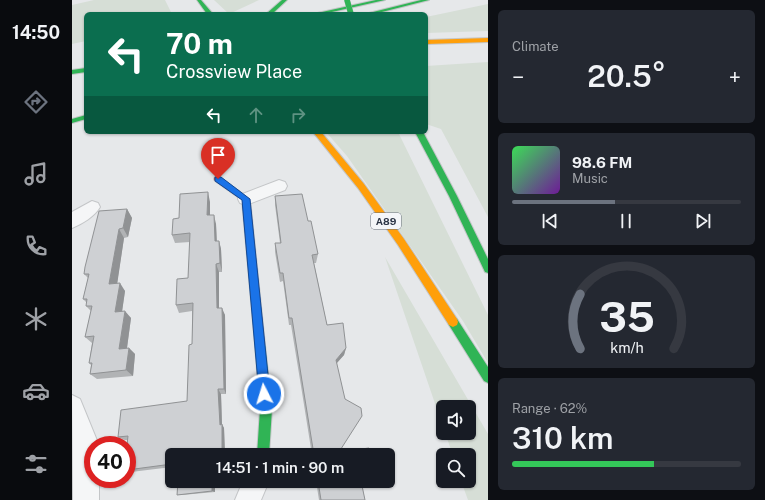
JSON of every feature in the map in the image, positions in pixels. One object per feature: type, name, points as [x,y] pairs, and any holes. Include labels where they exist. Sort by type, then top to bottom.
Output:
[{"type":"main road","points":[[271,12],[285,0]]},
{"type":"main road","points":[[347,0],[350,12]]},
{"type":"main road","points":[[326,12],[383,0]]},
{"type":"main road","points":[[376,12],[427,0]]},
{"type":"main road","points":[[428,42],[488,40]]},
{"type":"main road","points":[[72,72],[84,70]]},
{"type":"main road","points":[[72,121],[84,117]]},
{"type":"main road","name":"A89","points":[[320,134],[361,186],[449,314],[488,377]]},
{"type":"main road","points":[[420,134],[453,196],[488,269]]},
{"type":"main road","points":[[218,179],[246,199],[266,409],[263,448]]},
{"type":"street","points":[[246,199],[279,186]]},
{"type":"street","points":[[72,221],[92,207]]},
{"type":"street","points":[[72,407],[86,443],[86,500]]},
{"type":"street","points":[[248,500],[253,488]]},
{"type":"shaded area","points":[[94,0],[165,0],[171,12],[84,12],[84,41],[72,44],[72,5]]},
{"type":"shaded area","points":[[214,0],[259,0],[233,12],[227,12]]},
{"type":"shaded area","points":[[488,4],[488,31],[428,33],[428,17]]},
{"type":"shaded area","points":[[488,62],[488,217],[441,129],[428,125],[428,66]]},
{"type":"shaded area","points":[[328,134],[399,134],[488,315],[488,363],[463,321],[347,156]]},
{"type":"shaded area","points":[[385,257],[468,400],[436,400],[436,406]]},
{"type":"shaded area","points":[[476,413],[488,434],[488,500],[468,500],[464,488],[476,488],[476,448],[450,448],[448,440],[476,440]]},
{"type":"building","points":[[208,192],[207,215],[214,215],[215,241],[219,241],[220,263],[216,264],[217,308],[222,308],[224,389],[218,389],[220,425],[222,424],[222,448],[165,448],[165,465],[136,469],[136,436],[118,436],[121,410],[187,401],[189,345],[192,344],[193,303],[176,305],[177,279],[188,278],[190,233],[172,235],[173,219],[179,218],[180,194]]},
{"type":"building","points":[[302,194],[308,221],[311,221],[318,254],[312,255],[327,325],[343,323],[346,348],[336,360],[345,399],[361,408],[362,416],[342,448],[313,448],[292,318],[289,318],[283,273],[280,273],[275,243],[281,243],[275,196]]},
{"type":"building","points":[[127,209],[123,228],[119,229],[109,284],[120,283],[115,312],[125,311],[119,349],[129,348],[126,370],[90,374],[92,363],[89,363],[94,336],[85,337],[92,306],[86,306],[87,299],[83,299],[89,274],[84,274],[85,267],[99,211]]},
{"type":"building","points":[[178,488],[212,488],[212,491],[177,495]]},
{"type":"building","points":[[319,488],[362,488],[365,500],[321,500]]},
{"type":"traffic: fast","points":[[199,0],[208,12]]},
{"type":"traffic: fast","points":[[271,12],[285,0]]},
{"type":"traffic: fast","points":[[347,0],[350,12]]},
{"type":"traffic: fast","points":[[326,12],[383,0]]},
{"type":"traffic: fast","points":[[376,12],[427,0]]},
{"type":"traffic: fast","points":[[72,72],[84,70]]},
{"type":"traffic: fast","points":[[72,121],[84,118]]},
{"type":"traffic: fast","points":[[420,134],[453,196],[488,269]]},
{"type":"traffic: fast","points":[[453,322],[488,377]]},
{"type":"traffic: fast","points":[[260,345],[266,409],[263,448]]},
{"type":"traffic: slow","points":[[428,42],[488,40]]},
{"type":"traffic: slow","points":[[319,134],[361,186],[401,242],[453,322]]},
{"type":"traffic: jam","points":[[218,179],[246,199],[260,345]]},
{"type":"route","points":[[218,179],[246,199],[264,394]]}]
